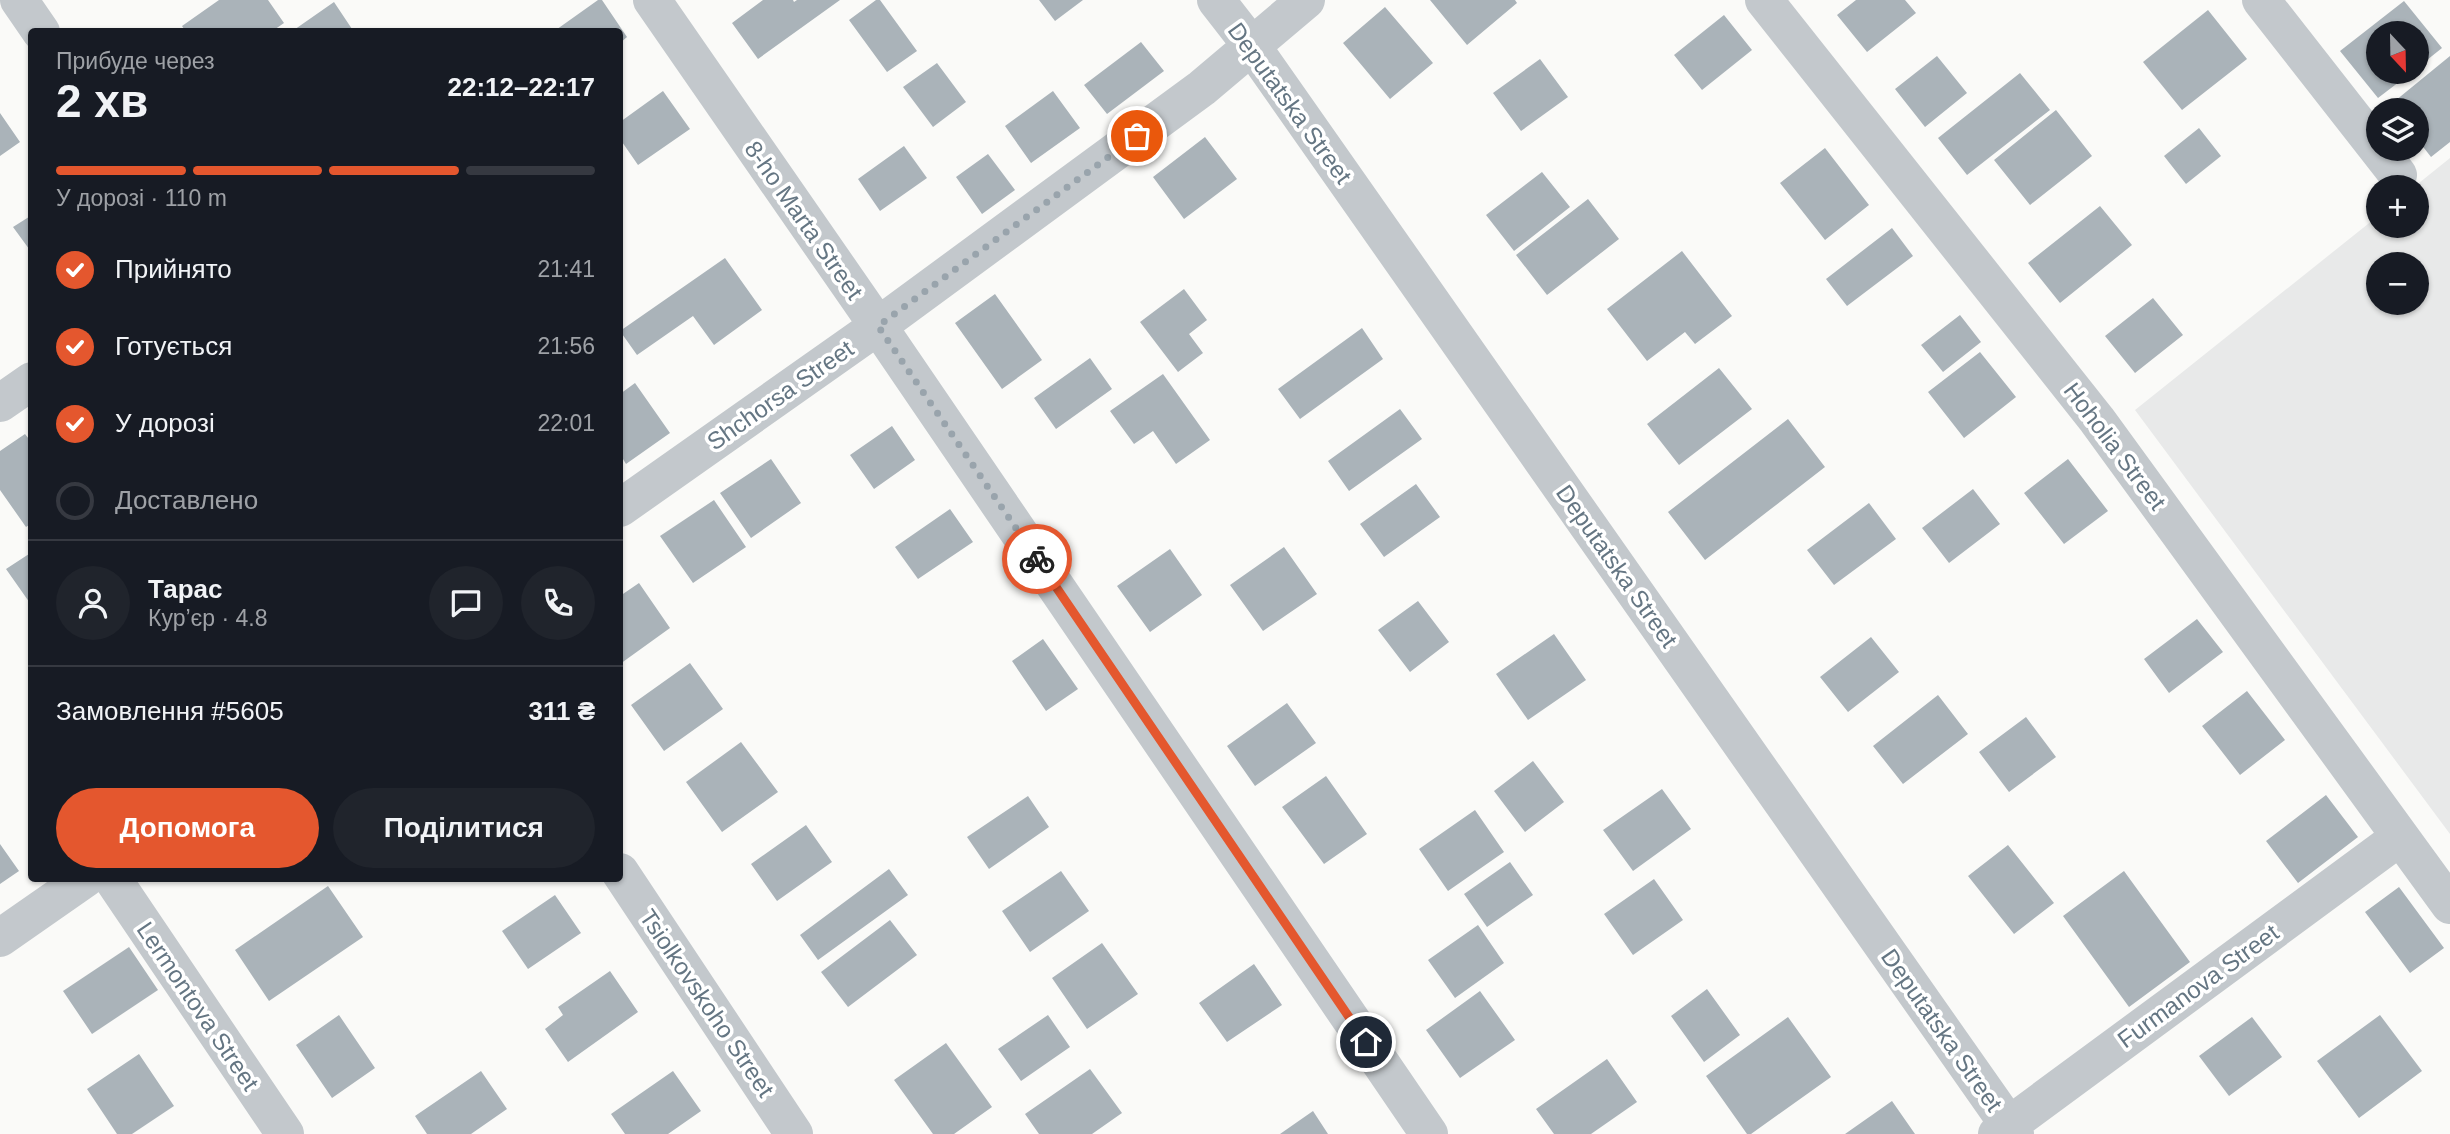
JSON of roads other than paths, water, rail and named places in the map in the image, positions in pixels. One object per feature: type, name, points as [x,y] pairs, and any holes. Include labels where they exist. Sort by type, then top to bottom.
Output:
[{"type":"street","points":[[19,0],[38,28]]},
{"type":"street","name":"8-ho Marta Street","points":[[652,0],[878,326],[1429,1134]]},
{"type":"street","name":"Deputatska Street","points":[[1216,0],[1251,45],[2007,1131]]},
{"type":"street","name":"Shchorsa Street","points":[[623,506],[878,326],[1202,88],[1306,0]]},
{"type":"street","name":"Hoholia Street","points":[[1764,0],[2097,420],[2450,905]]},
{"type":"street","points":[[2261,0],[2398,175]]},
{"type":"street","points":[[0,403],[28,384]]},
{"type":"street","name":"Furmanova Street","points":[[2007,1131],[2400,837]]},
{"type":"street","name":"Tsiolkovskoho Street","points":[[623,877],[794,1134]]},
{"type":"street","points":[[0,938],[80,882]]},
{"type":"street","name":"Lermontova Street","points":[[115,882],[285,1134]]}]
